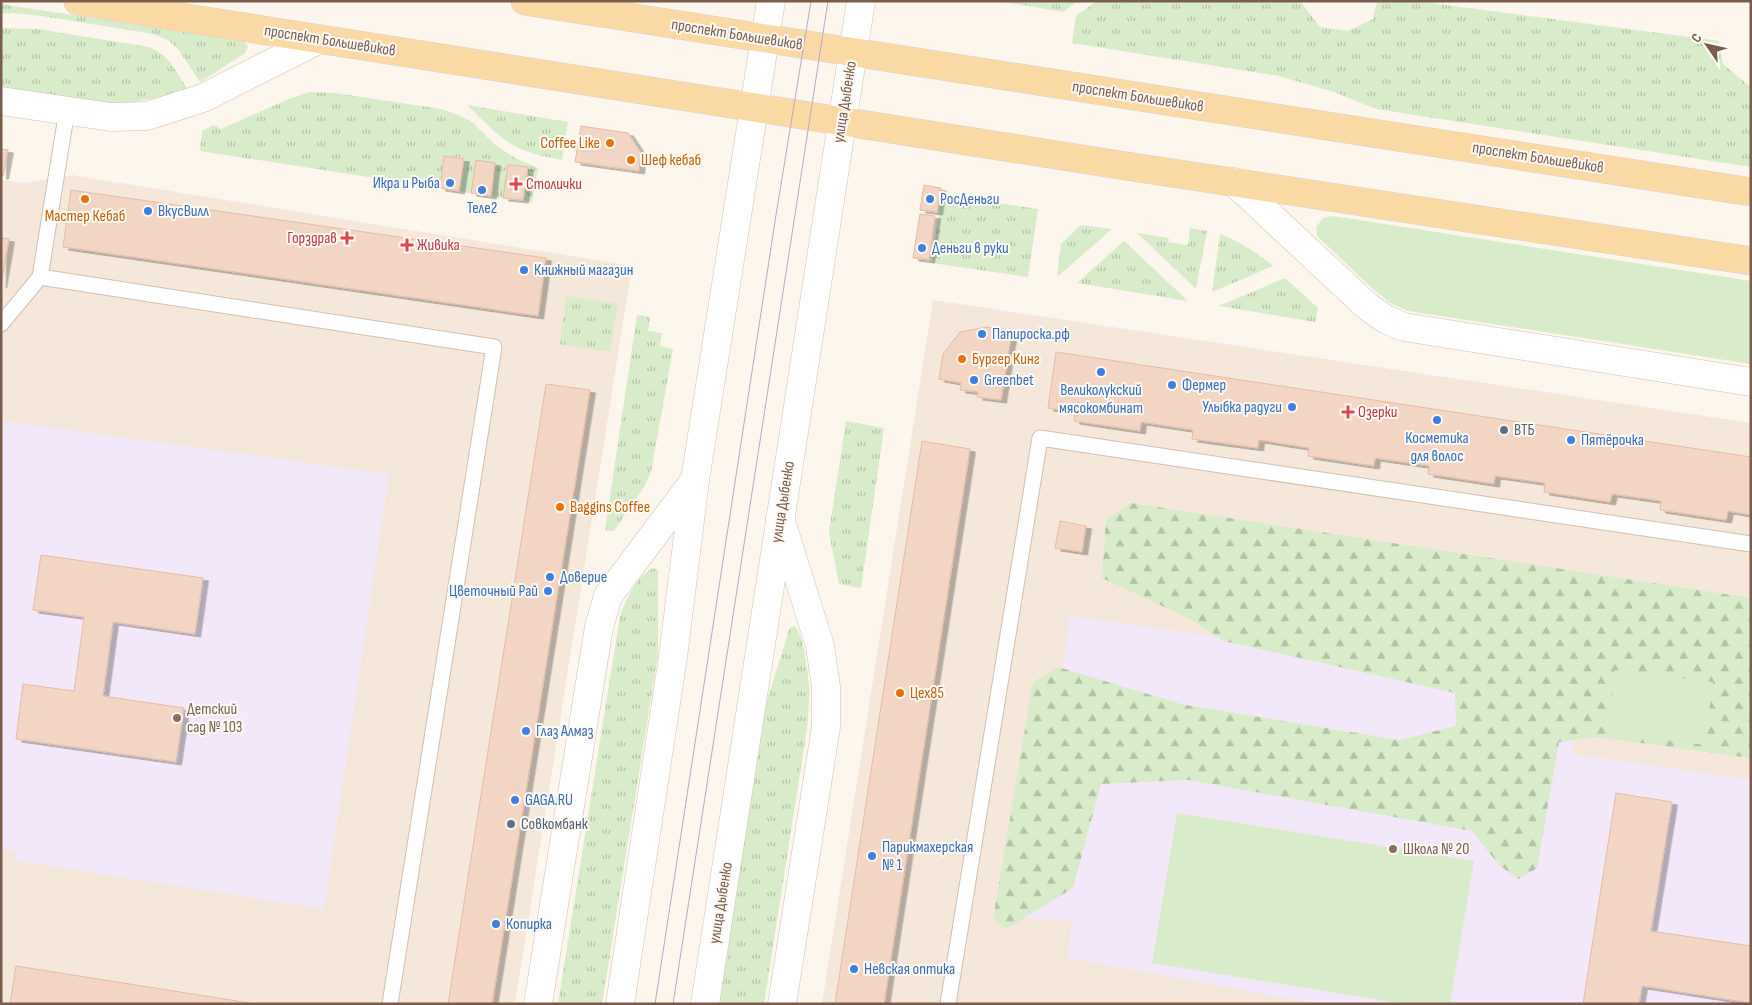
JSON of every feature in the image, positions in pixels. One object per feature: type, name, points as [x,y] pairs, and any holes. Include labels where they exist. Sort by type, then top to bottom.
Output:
[{"type":"main road","name":"проспект Большевиков","points":[[78,1],[842,122],[1751,261]]},
{"type":"main road","name":"проспект Большевиков","points":[[524,1],[1751,192]]},
{"type":"main road","points":[[620,1004],[673,657],[695,480],[770,1]]},
{"type":"main road","name":"улица Дыбенко","points":[[705,1004],[861,1]]},
{"type":"main road","points":[[1,100],[110,117],[147,116],[203,98],[320,39]]},
{"type":"main road","points":[[1234,182],[1368,306],[1385,319],[1404,327],[1751,382]]},
{"type":"main road","points":[[538,1004],[599,627],[608,596],[695,480]]},
{"type":"main road","points":[[780,518],[820,646],[826,686],[826,727],[782,1004]]},
{"type":"lane","points":[[1,324],[40,277],[67,110]]},
{"type":"lane","points":[[40,277],[494,347],[390,1004]]},
{"type":"lane","points":[[948,1004],[1040,438],[1751,544]]},
{"type":"shaded area","points":[[72,175],[632,266],[515,1004],[1,1004],[1,180],[24,183]]},
{"type":"shaded area","points":[[933,300],[1751,423],[1751,1004],[822,1004]]},
{"type":"shaded area","name":"Детский сад № 103","points":[[1,421],[389,474],[324,909],[13,860],[15,851],[1,849]]},
{"type":"shaded area","name":"Школа № 20","points":[[1070,616],[1579,690],[1573,754],[1751,780],[1751,1004],[1319,1004],[1068,958],[1072,921],[1026,918]]},
{"type":"green space","points":[[998,1],[1078,1],[1063,12]]},
{"type":"green space","points":[[1097,1],[1300,1],[1320,27],[1348,31],[1373,19],[1377,1],[1416,1],[1719,41],[1723,64],[1748,85],[1751,85],[1751,167],[1376,109],[1334,92],[1279,76],[1072,43],[1076,16]]},
{"type":"green space","points":[[1,4],[244,41],[248,46],[245,53],[200,82],[178,49],[168,40],[153,34],[42,16],[13,13],[1,14]]},
{"type":"green space","points":[[1,28],[38,29],[149,47],[167,59],[187,88],[166,96],[135,102],[109,104],[1,87]]},
{"type":"green space","points":[[310,92],[335,93],[441,109],[459,115],[473,123],[494,144],[515,158],[538,168],[532,202],[523,200],[528,167],[509,165],[503,198],[491,196],[495,163],[476,160],[471,193],[459,191],[463,158],[444,156],[440,188],[200,151],[202,131],[214,125],[221,129],[291,98]]},
{"type":"green space","points":[[467,105],[568,122],[562,160],[531,153],[513,145],[492,129]]},
{"type":"green space","points":[[941,195],[1038,209],[1028,277],[932,263]]},
{"type":"green space","points":[[1333,216],[1751,281],[1751,364],[1409,311],[1392,304],[1375,291],[1317,236],[1316,227],[1323,218]]},
{"type":"green space","points":[[1081,225],[1112,229],[1057,277],[1061,244]]},
{"type":"green space","points":[[1190,228],[1207,231],[1196,289],[1137,233],[1169,238],[1168,242],[1188,245]]},
{"type":"green space","points":[[1220,234],[1248,248],[1273,266],[1212,292]]},
{"type":"green space","points":[[1124,241],[1188,301],[1077,283]]},
{"type":"green space","points":[[1285,278],[1318,308],[1315,322],[1219,306]]},
{"type":"green space","points":[[567,296],[618,304],[610,352],[559,344]]},
{"type":"green space","points":[[637,315],[650,317],[648,331],[662,333],[660,346],[673,349],[651,472],[644,487],[614,531],[605,530]]},
{"type":"green space","points":[[846,421],[884,428],[861,588],[839,584],[829,532]]},
{"type":"green space","points":[[1131,503],[1751,598],[1751,758],[1597,737],[1559,742],[1537,868],[1519,879],[1500,866],[1472,831],[1188,780],[1101,784],[1073,888],[1006,929],[993,919],[1033,682],[1058,667],[1181,704],[1399,740],[1456,726],[1455,693],[1224,641],[1190,619],[1102,578],[1106,519]]},
{"type":"green space","points":[[653,568],[658,570],[658,654],[602,1004],[558,1004],[620,616],[637,583]]},
{"type":"green space","points":[[795,626],[801,638],[807,664],[809,691],[808,722],[764,1004],[719,1004],[765,707],[789,630]]},
{"type":"green space","points":[[1615,670],[1713,682],[1705,745],[1608,733]]},
{"type":"green space","points":[[1177,813],[1474,861],[1450,1004],[1405,1004],[1152,963]]},
{"type":"building","points":[[581,126],[628,133],[641,153],[639,171],[575,162]]},
{"type":"building","points":[[1,149],[8,150],[3,176],[1,176]]},
{"type":"building","points":[[444,156],[464,159],[459,191],[440,188]]},
{"type":"building","points":[[476,160],[495,163],[491,196],[471,193]]},
{"type":"building","points":[[508,165],[528,167],[523,200],[503,198]]},
{"type":"building","points":[[924,185],[941,188],[937,212],[920,210]]},
{"type":"building","points":[[71,190],[546,258],[538,316],[63,247]]},
{"type":"building","points":[[920,214],[935,216],[929,260],[913,258]]},
{"type":"building","points":[[1,238],[9,239],[1,285]]},
{"type":"building","points":[[988,327],[1012,331],[1001,400],[977,397],[978,392],[960,390],[961,383],[939,379],[943,354],[960,332]]},
{"type":"building","points":[[1056,352],[1751,457],[1751,515],[1728,511],[1726,520],[1660,510],[1661,501],[1612,494],[1610,502],[1544,492],[1545,483],[1495,476],[1494,484],[1428,474],[1429,466],[1375,458],[1374,466],[1308,456],[1309,448],[1259,440],[1258,448],[1192,439],[1193,430],[1141,422],[1140,431],[1074,421],[1075,412],[1048,408]]},
{"type":"building","points":[[546,384],[590,390],[492,1004],[448,1004]]},
{"type":"building","points":[[922,441],[970,449],[884,1004],[835,1004]]},
{"type":"building","points":[[1060,521],[1086,526],[1082,552],[1055,548]]},
{"type":"building","points":[[41,555],[203,578],[195,634],[113,622],[103,696],[184,708],[176,762],[16,739],[23,684],[74,691],[84,617],[33,610]]},
{"type":"building","points":[[1616,793],[1672,802],[1651,931],[1751,946],[1751,1003],[1642,986],[1639,1004],[1583,1004]]},
{"type":"building","points":[[16,966],[256,1004],[10,1004]]},
{"type":"tram line","points":[[655,1004],[776,215],[811,1]]},
{"type":"tram line","points":[[673,1004],[828,1]]},
{"type":"place","name":"Coffee Like","points":[[610,143]]},
{"type":"place","name":"Шеф кебаб","points":[[631,160]]},
{"type":"place","name":"Икра и Рыба","points":[[450,183]]},
{"type":"place","name":"Столички","points":[[516,184]]},
{"type":"place","name":"Теле2","points":[[482,190]]},
{"type":"place","name":"Мастер Кебаб","points":[[85,199]]},
{"type":"place","name":"РосДеньги","points":[[930,199]]},
{"type":"place","name":"ВкусВилл","points":[[148,211]]},
{"type":"place","name":"Горздрав","points":[[347,238]]},
{"type":"place","name":"Живика","points":[[407,245]]},
{"type":"place","name":"Деньги в руки","points":[[922,248]]},
{"type":"place","name":"Книжный магазин","points":[[524,270]]},
{"type":"place","name":"Папироска.рф","points":[[982,334]]},
{"type":"place","name":"Бургер Кинг","points":[[962,359]]},
{"type":"place","name":"Великолукский мясокомбинат","points":[[1101,372]]},
{"type":"place","name":"Greenbet","points":[[974,380]]},
{"type":"place","name":"Фермер","points":[[1172,385]]},
{"type":"place","name":"Улыбка радуги","points":[[1292,407]]},
{"type":"place","name":"Озерки","points":[[1348,412]]},
{"type":"place","name":"Косметика для волос","points":[[1437,420]]},
{"type":"place","name":"ВТБ","points":[[1504,430]]},
{"type":"place","name":"Пятёрочка","points":[[1571,440]]},
{"type":"place","name":"Baggins Coffee","points":[[560,507]]},
{"type":"place","name":"Доверие","points":[[550,577]]},
{"type":"place","name":"Цветочный Рай","points":[[548,591]]},
{"type":"place","name":"Цех85","points":[[900,693]]},
{"type":"place","name":"Детский сад № 103","points":[[177,718]]},
{"type":"place","name":"Глаз Алмаз","points":[[526,731]]},
{"type":"place","name":"GAGA.RU","points":[[515,800]]},
{"type":"place","name":"Совкомбанк","points":[[511,824]]},
{"type":"place","name":"Школа № 20","points":[[1393,849]]},
{"type":"place","name":"Парикмахерская № 1","points":[[872,856]]},
{"type":"place","name":"Копирка","points":[[496,924]]},
{"type":"place","name":"Невская оптика","points":[[854,969]]}]
